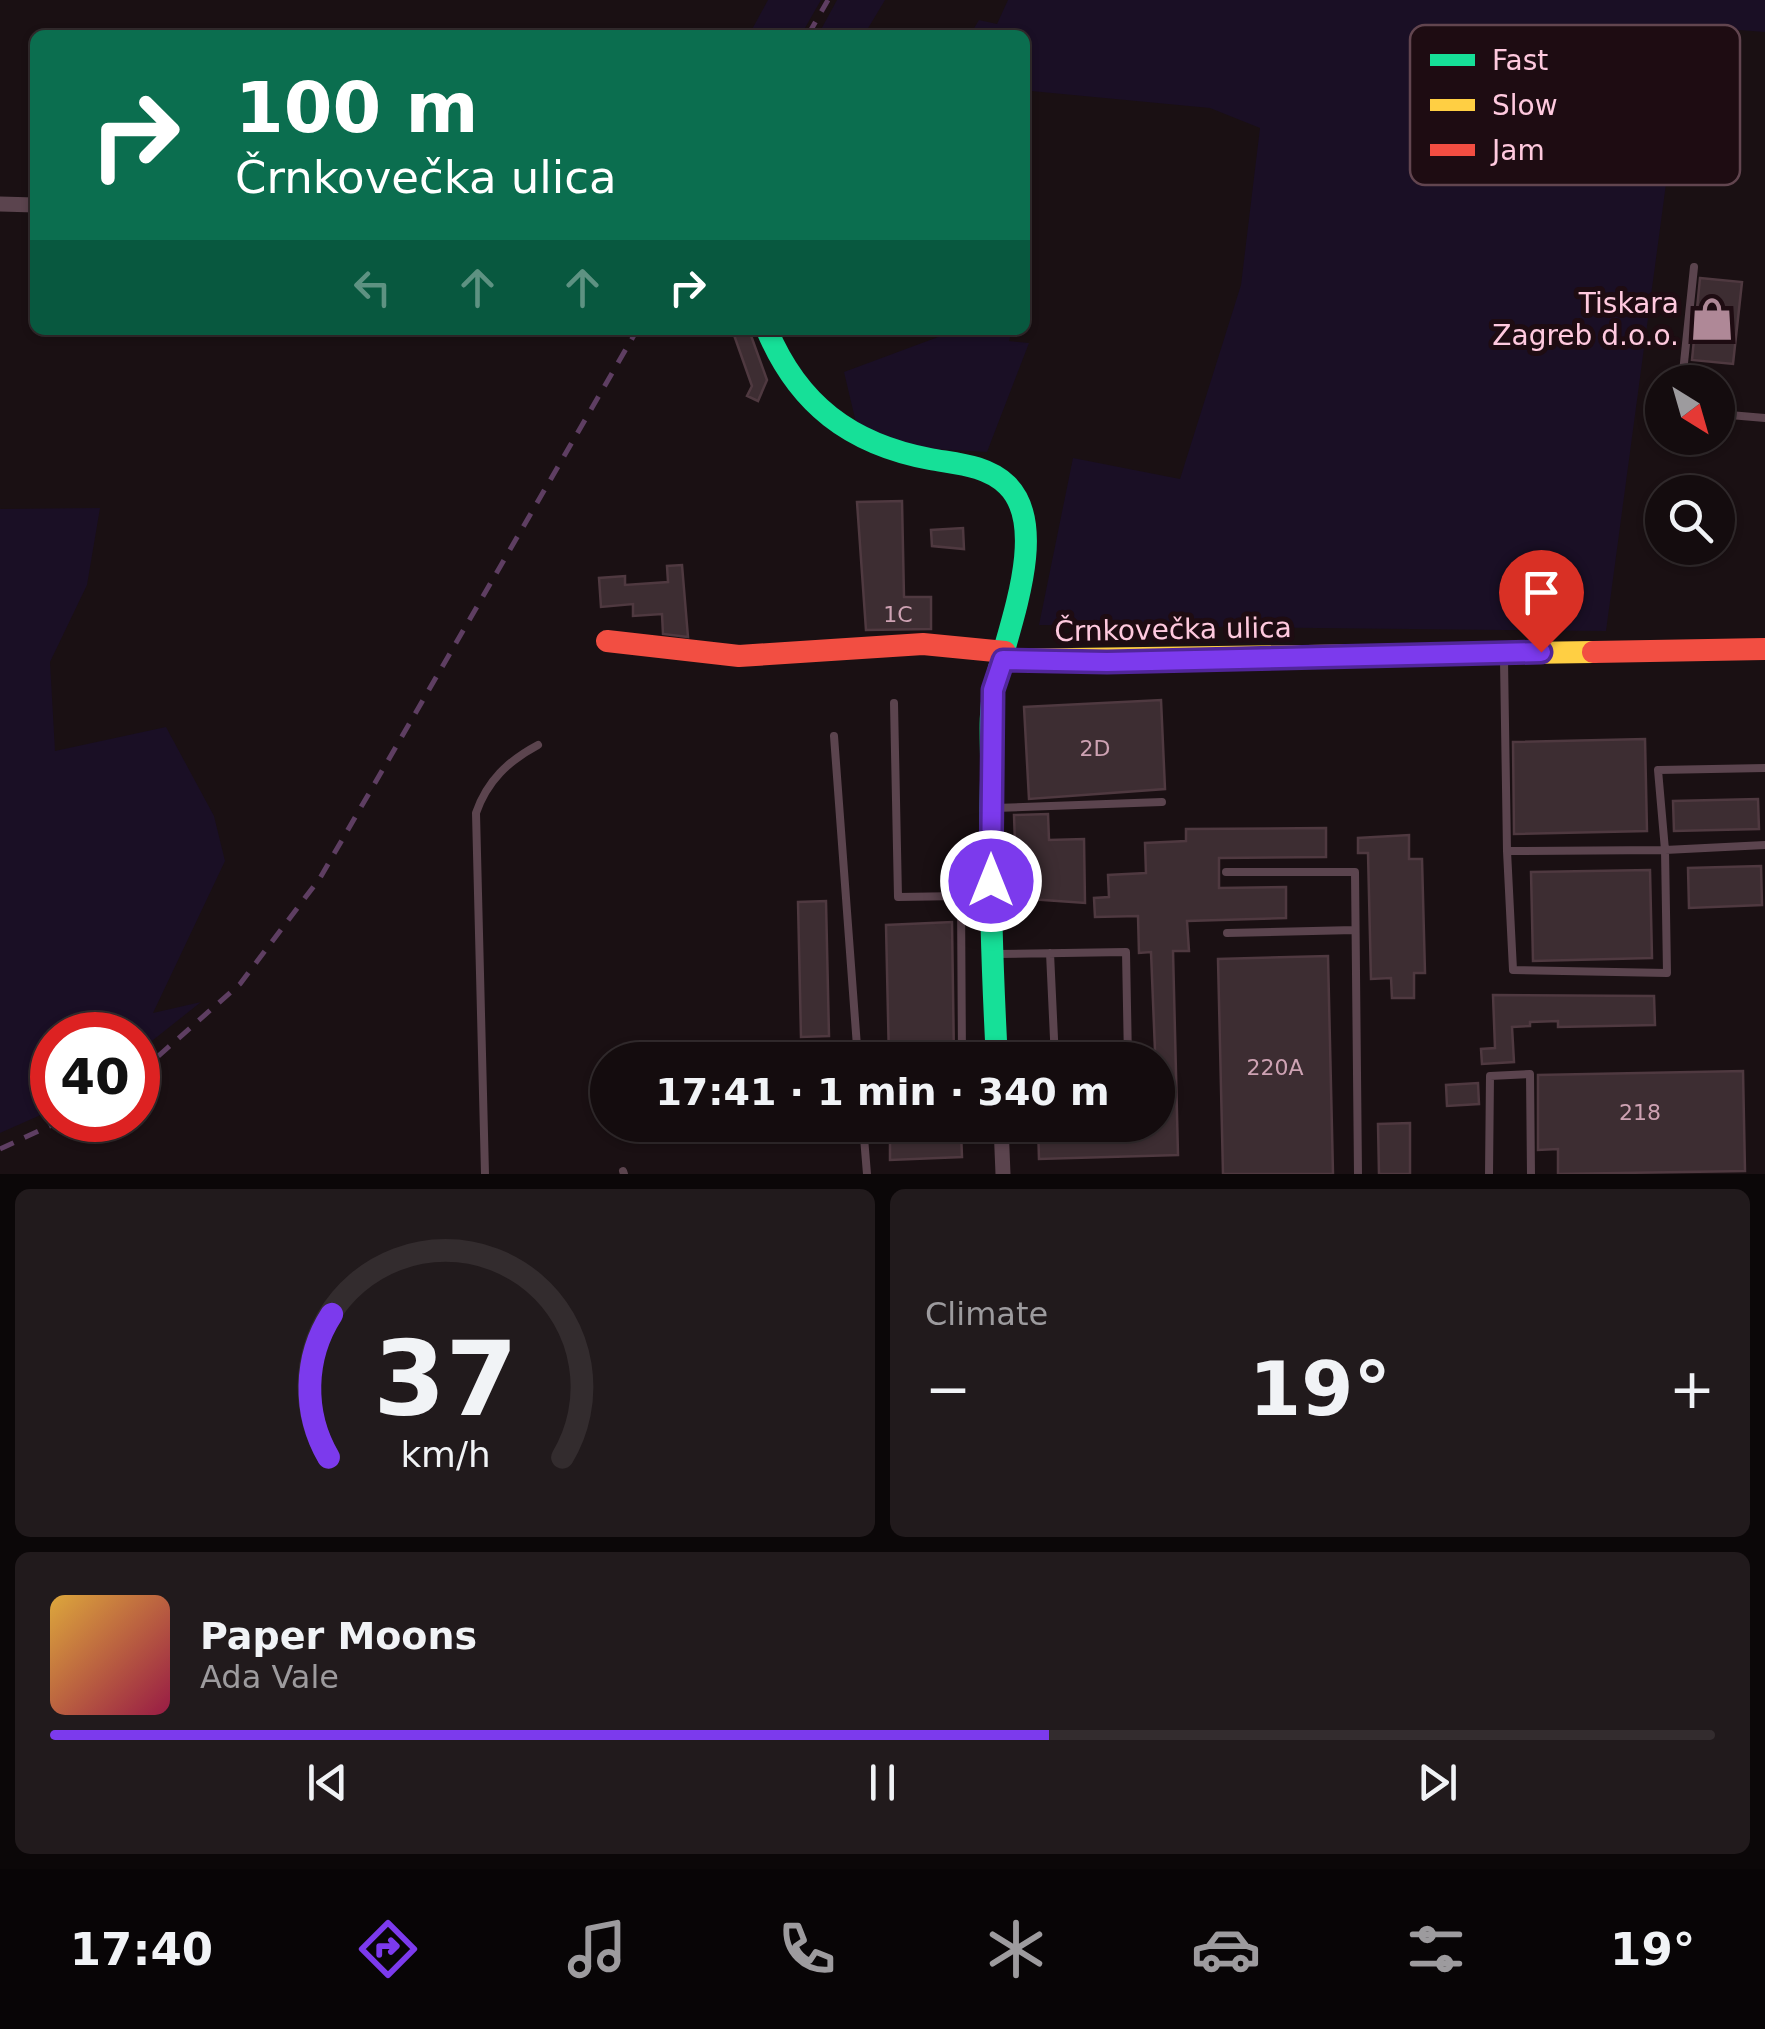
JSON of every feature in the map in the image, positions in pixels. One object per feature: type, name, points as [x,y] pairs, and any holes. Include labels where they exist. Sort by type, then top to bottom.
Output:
[{"type":"street","points":[[0,204],[30,204]]},
{"type":"street","name":"Črnkovečka ulica","points":[[769,335],[786,376],[802,399],[828,419],[891,450],[990,472],[1012,490],[1023,508],[1026,532],[1004,656],[993,690],[990,808],[996,1042]]},
{"type":"street","points":[[607,641],[688,653],[764,656],[858,648],[982,646],[1004,656]]},
{"type":"street","name":"Črnkovečka ulica","points":[[1004,656],[1107,662],[1765,649]]},
{"type":"street","points":[[1002,1142],[1004,1174]]},
{"type":"lane","points":[[1684,365],[1694,267]]},
{"type":"lane","points":[[1735,415],[1765,418]]},
{"type":"lane","points":[[1504,653],[1506,851],[1514,970],[1668,973],[1665,850],[1658,770],[1765,768]]},
{"type":"lane","points":[[894,703],[898,896],[961,896],[962,1042]]},
{"type":"lane","points":[[834,736],[857,1042]]},
{"type":"lane","points":[[485,1174],[476,813],[483,793],[512,760],[538,745]]},
{"type":"lane","points":[[990,808],[1162,802]]},
{"type":"lane","points":[[1506,851],[1765,845]]},
{"type":"lane","points":[[1226,872],[1355,872],[1358,1174]]},
{"type":"lane","points":[[1227,933],[1355,930]]},
{"type":"lane","points":[[992,954],[1126,952],[1128,1042]]},
{"type":"lane","points":[[1050,953],[1055,1042]]},
{"type":"lane","points":[[1490,1174],[1490,1076],[1530,1074],[1531,1174]]},
{"type":"lane","points":[[864,1142],[867,1174]]},
{"type":"shaded area","points":[[768,0],[821,0],[804,30],[752,30]]},
{"type":"shaded area","points":[[837,0],[885,0],[867,30],[821,30]]},
{"type":"shaded area","points":[[1008,0],[1765,0],[1765,32],[1740,30],[1740,25],[1410,25],[1410,185],[1666,185],[1606,631],[1039,625],[1073,458],[1180,479],[1241,285],[1260,128],[1210,108],[1030,92],[1030,30],[973,30],[979,20],[997,24]]},
{"type":"shaded area","points":[[944,335],[1011,335],[1009,341],[1029,343],[987,452],[917,448],[857,427],[844,372]]},
{"type":"shaded area","points":[[100,508],[87,585],[50,662],[55,751],[166,727],[214,816],[225,861],[153,1012],[30,1012],[30,1120],[0,1133],[0,509]]},
{"type":"shaded area","points":[[201,1002],[160,1035],[157,1012]]},
{"type":"building","points":[[1700,278],[1742,282],[1733,364],[1692,360]]},
{"type":"building","points":[[734,335],[751,335],[767,380],[758,401],[747,396],[752,386]]},
{"type":"building","points":[[902,501],[904,597],[931,597],[931,629],[866,630],[857,502]]},
{"type":"building","points":[[963,528],[964,549],[932,546],[931,530]]},
{"type":"building","points":[[682,565],[688,637],[663,634],[662,614],[633,616],[633,604],[601,607],[599,578],[625,576],[625,585],[668,582],[667,566]]},
{"type":"building","points":[[1161,700],[1165,789],[1029,799],[1024,707]]},
{"type":"building","points":[[1645,739],[1647,831],[1514,834],[1513,742]]},
{"type":"building","points":[[1758,799],[1759,829],[1674,831],[1673,801]]},
{"type":"building","points":[[1048,814],[1049,840],[1084,839],[1085,903],[1030,899],[1029,873],[1016,873],[1014,815]]},
{"type":"building","points":[[1326,828],[1326,857],[1219,858],[1219,888],[1286,887],[1286,918],[1187,921],[1189,951],[1173,951],[1178,1155],[1039,1159],[1038,1142],[1175,1142],[1175,1042],[1155,1042],[1151,952],[1139,953],[1138,916],[1095,917],[1094,898],[1109,897],[1108,875],[1146,873],[1145,843],[1186,841],[1186,829]]},
{"type":"building","points":[[1409,835],[1409,859],[1422,859],[1425,973],[1414,973],[1414,998],[1392,998],[1391,978],[1371,979],[1368,853],[1358,853],[1358,838]]},
{"type":"building","points":[[1761,866],[1762,905],[1689,908],[1688,868]]},
{"type":"building","points":[[1650,870],[1652,958],[1533,961],[1531,872]]},
{"type":"building","points":[[826,901],[829,1036],[801,1037],[798,902]]},
{"type":"building","points":[[952,922],[954,1042],[889,1042],[886,925]]},
{"type":"building","points":[[1328,956],[1333,1174],[1223,1174],[1218,959]]},
{"type":"building","points":[[1493,995],[1654,996],[1655,1025],[1558,1027],[1558,1021],[1530,1022],[1530,1026],[1512,1027],[1514,1062],[1482,1064],[1481,1049],[1495,1048]]},
{"type":"building","points":[[1743,1071],[1745,1171],[1558,1174],[1558,1149],[1538,1150],[1538,1075]]},
{"type":"building","points":[[1478,1083],[1479,1104],[1447,1106],[1446,1085]]},
{"type":"building","points":[[1410,1123],[1410,1174],[1379,1174],[1378,1124]]},
{"type":"building","points":[[890,1142],[961,1142],[962,1157],[890,1160]]},
{"type":"railway","points":[[811,30],[828,0]]},
{"type":"railway","points":[[160,1055],[240,984],[320,878],[634,335]]},
{"type":"railway","points":[[0,1149],[30,1135]]},
{"type":"traffic: fast","points":[[770,335],[794,379],[830,417],[875,443],[990,473],[1007,485],[1020,504],[1025,528],[1021,584],[991,712],[996,1042]]},
{"type":"traffic: slow","points":[[1003,660],[1593,652]]},
{"type":"traffic: jam","points":[[607,641],[739,656],[923,644],[1005,652]]},
{"type":"traffic: jam","points":[[1593,652],[1765,649]]},
{"type":"place","name":"Tiskara Zagreb d.o.o.","points":[[1712,319]]},
{"type":"route","points":[[991,881],[993,690],[1003,660],[1107,662],[1541,652]]}]
